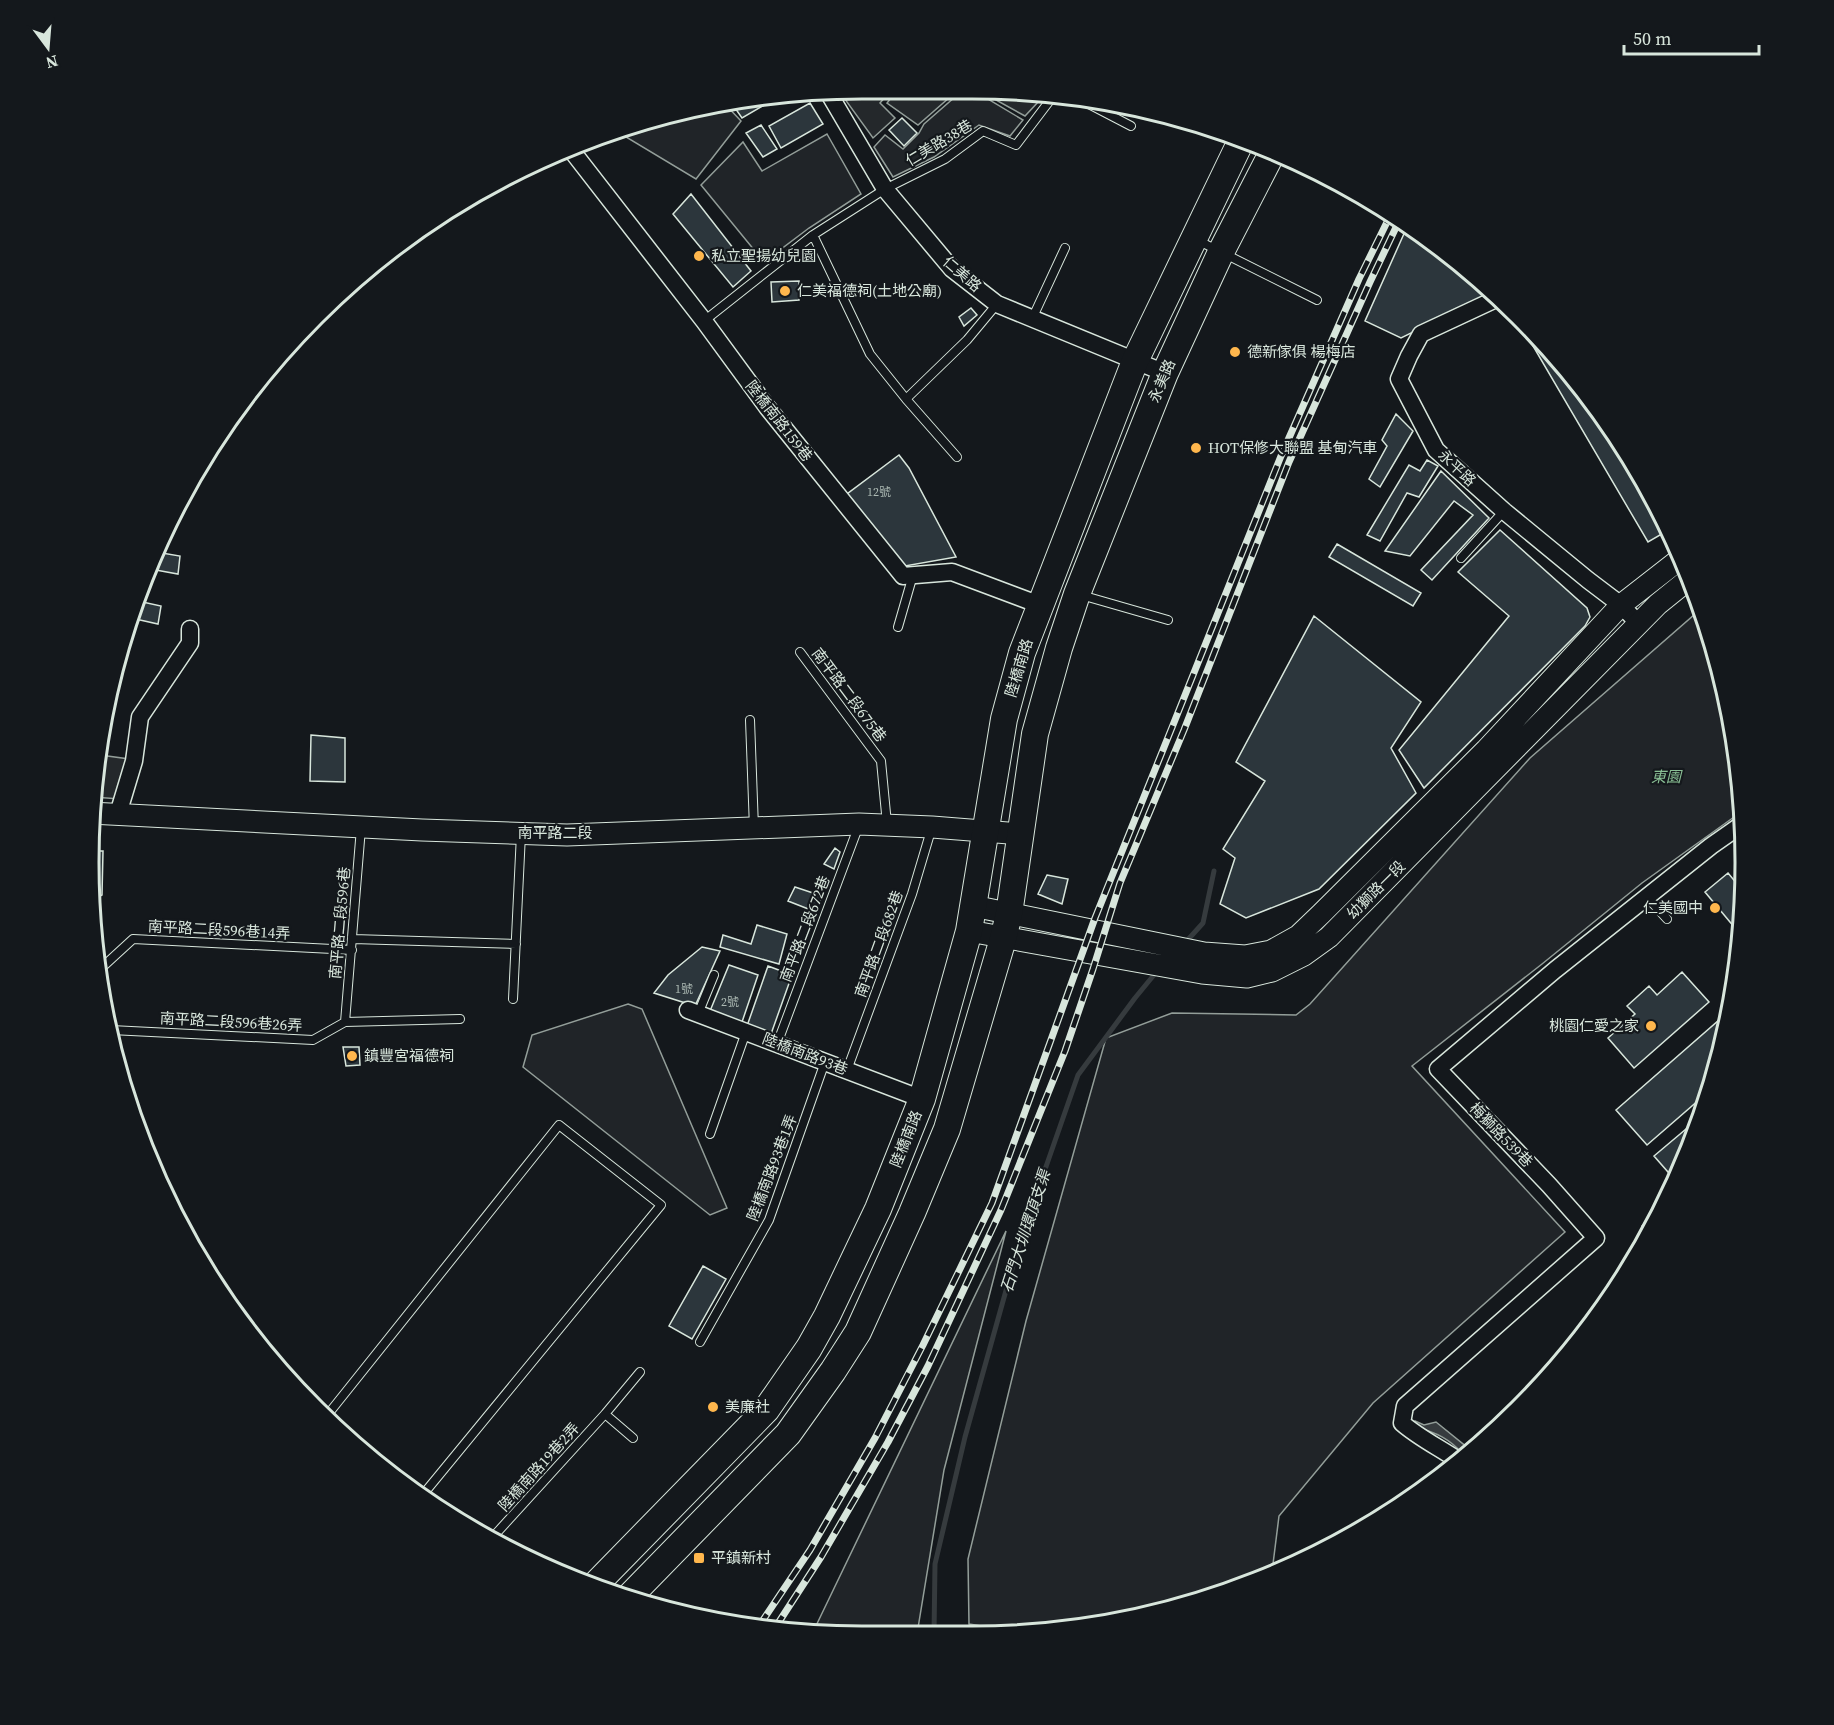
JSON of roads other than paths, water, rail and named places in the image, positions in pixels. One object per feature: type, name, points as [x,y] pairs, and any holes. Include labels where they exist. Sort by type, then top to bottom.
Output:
[{"type":"main road","points":[[1040,605],[1135,361],[1238,148]]},
{"type":"main road","name":"永美路","points":[[1074,606],[1165,373],[1221,252],[1269,159]]},
{"type":"main road","name":"陸橋南路","points":[[600,1579],[685,1488],[766,1410],[809,1348],[827,1316],[878,1209],[922,1099],[969,931],[1004,719],[1022,653],[1040,605]]},
{"type":"main road","points":[[635,1591],[788,1434],[858,1332],[912,1213],[947,1129],[1003,939],[1009,914],[1035,734],[1059,648],[1074,606]]},
{"type":"street","name":"仁美路","points":[[833,100],[885,189],[952,269],[997,304],[1165,373]]},
{"type":"street","name":"陸橋南路159巷","points":[[575,155],[704,321],[767,407],[903,576],[913,575]]},
{"type":"street","name":"永平路","points":[[1490,302],[1421,334],[1399,380],[1437,450],[1504,511],[1621,605],[1639,624]]},
{"type":"street","name":"幼獅路一段","points":[[973,906],[1204,953],[1245,956],[1271,951],[1298,936],[1321,914],[1486,750],[1621,605],[1674,564]]},
{"type":"street","points":[[913,575],[952,572],[1040,605]]},
{"type":"street","name":"幼獅路一段","points":[[969,931],[1003,939],[1202,973],[1247,977],[1272,971],[1304,955],[1329,937],[1658,604],[1682,584]]},
{"type":"street","points":[[118,814],[134,761],[140,717],[190,643],[190,629]]},
{"type":"street","name":"南平路二段","points":[[101,813],[567,835],[859,824],[932,826],[1021,834]]},
{"type":"street","name":"梅獅路539巷","points":[[1451,1456],[1415,1435],[1402,1423],[1405,1406],[1596,1238],[1549,1185],[1438,1069],[1555,970],[1734,830]]},
{"type":"street","name":"陸橋南路93巷","points":[[693,1012],[922,1099]]},
{"type":"lane","name":"仁美路38巷","points":[[885,189],[945,159],[983,131],[1016,145],[1047,104]]},
{"type":"lane","points":[[1102,111],[1131,126]]},
{"type":"lane","points":[[704,321],[813,234],[885,189]]},
{"type":"lane","points":[[813,234],[870,354],[957,457]]},
{"type":"lane","points":[[1194,238],[1317,300]]},
{"type":"lane","points":[[1032,319],[1065,248]]},
{"type":"lane","points":[[906,399],[967,340],[997,304]]},
{"type":"lane","points":[[1461,558],[1504,511]]},
{"type":"lane","points":[[898,627],[913,575]]},
{"type":"lane","points":[[1074,606],[1168,620]]},
{"type":"lane","name":"南平路二段675巷","points":[[800,652],[881,761],[887,825]]},
{"type":"lane","points":[[750,720],[754,829]]},
{"type":"lane","name":"南平路二段672巷","points":[[777,1044],[859,824]]},
{"type":"lane","name":"南平路二段682巷","points":[[847,1070],[912,894],[932,826]]},
{"type":"lane","name":"南平路二段596巷","points":[[345,1022],[361,827]]},
{"type":"lane","points":[[513,999],[521,833]]},
{"type":"lane","points":[[1647,897],[1667,919]]},
{"type":"lane","name":"南平路二段596巷14弄","points":[[106,964],[133,939],[352,950]]},
{"type":"lane","points":[[353,939],[516,944]]},
{"type":"lane","points":[[693,1012],[714,975]]},
{"type":"lane","points":[[345,1022],[460,1019]]},
{"type":"lane","name":"南平路二段596巷26弄","points":[[118,1030],[313,1040],[345,1022]]},
{"type":"lane","points":[[710,1134],[747,1032]]},
{"type":"lane","name":"陸橋南路93巷1弄","points":[[700,1342],[769,1220],[825,1062]]},
{"type":"lane","points":[[331,1410],[558,1125],[661,1205],[428,1490]]},
{"type":"lane","name":"陸橋南路19巷2弄","points":[[497,1532],[605,1414],[640,1372]]},
{"type":"lane","points":[[605,1414],[633,1438]]},
{"type":"waterway","name":"石門大圳環頂支渠","points":[[1184,944],[1203,923],[1214,871]]},
{"type":"waterway","name":"石門大圳環頂支渠","points":[[934,1626],[935,1564],[965,1437],[1019,1244],[1078,1075],[1158,970]]},
{"type":"railway","points":[[764,1619],[810,1550],[875,1438],[992,1203],[1095,918],[1281,456],[1359,279],[1387,222]]},
{"type":"railway","points":[[780,1621],[821,1557],[888,1442],[928,1366],[1001,1210],[1065,1051],[1120,883],[1184,730],[1289,462],[1396,228]]},
{"type":"place","name":"私立聖揚幼兒園","points":[[699,256]]},
{"type":"place","name":"仁美福德祠(土地公廟)","points":[[785,291]]},
{"type":"place","name":"德新傢俱 楊梅店","points":[[1235,352]]},
{"type":"place","name":"HOT保修大聯盟 基甸汽車","points":[[1196,448]]},
{"type":"place","name":"仁美國中","points":[[1715,908]]},
{"type":"place","name":"桃園仁愛之家","points":[[1651,1026]]},
{"type":"place","name":"鎮豐宮福德祠","points":[[352,1056]]},
{"type":"place","name":"美廉社","points":[[713,1407]]},
{"type":"place","name":"平鎮新村","points":[[699,1558]]},
{"type":"park label","name":"東園","points":[[1666,777]]}]
